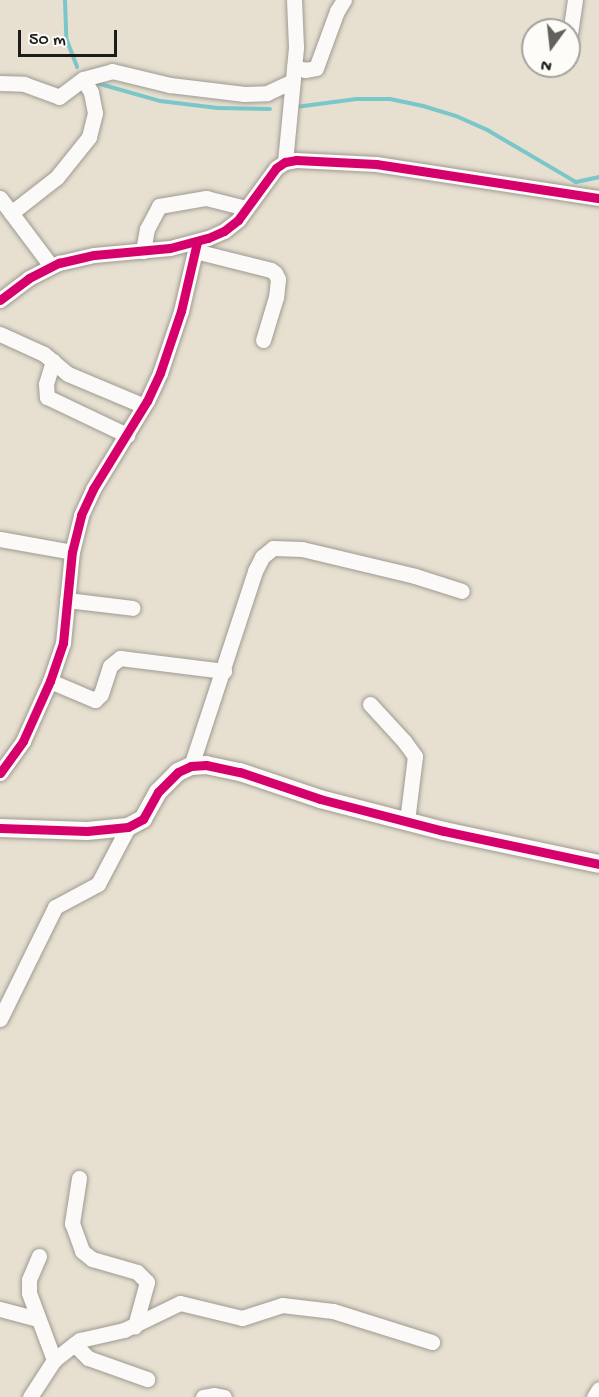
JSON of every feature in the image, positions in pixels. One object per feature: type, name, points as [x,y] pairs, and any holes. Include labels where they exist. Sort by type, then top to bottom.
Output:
[{"type":"street","points":[[285,162],[296,22],[294,0]]},
{"type":"street","points":[[0,83],[24,84],[59,97],[83,79],[112,71],[177,86],[244,94],[267,93],[293,74],[316,68],[337,11],[344,0]]},
{"type":"street","points":[[572,18],[575,0]]},
{"type":"street","points":[[12,213],[57,177],[89,137],[95,113],[91,92],[83,79]]},
{"type":"street","points":[[0,300],[29,278],[51,266],[94,255],[196,246],[224,231],[246,208],[264,180],[285,162],[312,159],[376,164],[599,198]]},
{"type":"street","points":[[0,198],[51,266]]},
{"type":"street","points":[[143,251],[147,229],[159,206],[206,198],[246,208]]},
{"type":"street","points":[[196,246],[275,273],[278,279],[276,297],[262,340]]},
{"type":"street","points":[[0,773],[23,741],[50,681],[63,643],[72,552],[87,501],[144,406],[170,348],[196,246]]},
{"type":"street","points":[[0,334],[53,361],[68,374],[144,406]]},
{"type":"street","points":[[53,361],[46,384],[47,397],[127,435]]},
{"type":"street","points":[[0,539],[72,552]]},
{"type":"street","points":[[191,766],[255,571],[262,557],[273,548],[302,549],[415,576],[462,591]]},
{"type":"street","points":[[68,600],[134,608]]},
{"type":"street","points":[[50,681],[95,700],[101,694],[111,666],[120,658],[224,671]]},
{"type":"street","points":[[369,704],[415,756],[407,821]]},
{"type":"street","points":[[0,828],[87,831],[128,827],[143,819],[158,792],[178,772],[191,766],[206,765],[240,772],[320,798],[509,847],[599,864]]},
{"type":"street","points":[[0,1019],[55,907],[98,884],[128,827]]},
{"type":"street","points":[[79,1178],[72,1223],[82,1251],[92,1258],[137,1272],[147,1282],[135,1326]]},
{"type":"street","points":[[39,1256],[28,1287],[54,1360]]},
{"type":"street","points":[[30,1397],[54,1360],[80,1340],[110,1335],[135,1326],[180,1303],[242,1318],[282,1305],[347,1314],[432,1342]]},
{"type":"street","points":[[0,1309],[38,1319]]},
{"type":"street","points":[[74,1344],[88,1358],[147,1379]]},
{"type":"street","points":[[594,1397],[599,1389]]},
{"type":"street","points":[[203,1397],[214,1395],[224,1397]]},
{"type":"waterway","points":[[65,0],[66,38],[77,67]]},
{"type":"waterway","points":[[93,82],[160,101],[218,108],[270,109]]},
{"type":"waterway","points":[[296,107],[356,99],[390,99],[423,106],[456,116],[489,131],[576,182],[599,177]]},
{"type":"cycle path","points":[[0,300],[29,278],[59,263],[94,255],[170,248],[208,238],[224,231],[238,220],[276,168],[285,162],[296,160],[376,164],[599,198]]},
{"type":"cycle path","points":[[0,773],[23,741],[50,681],[63,643],[72,552],[81,515],[93,489],[147,401],[160,373],[181,311],[197,242]]},
{"type":"cycle path","points":[[0,828],[87,831],[128,827],[143,819],[158,792],[178,772],[191,766],[206,765],[240,772],[320,799],[444,831],[599,864]]}]
